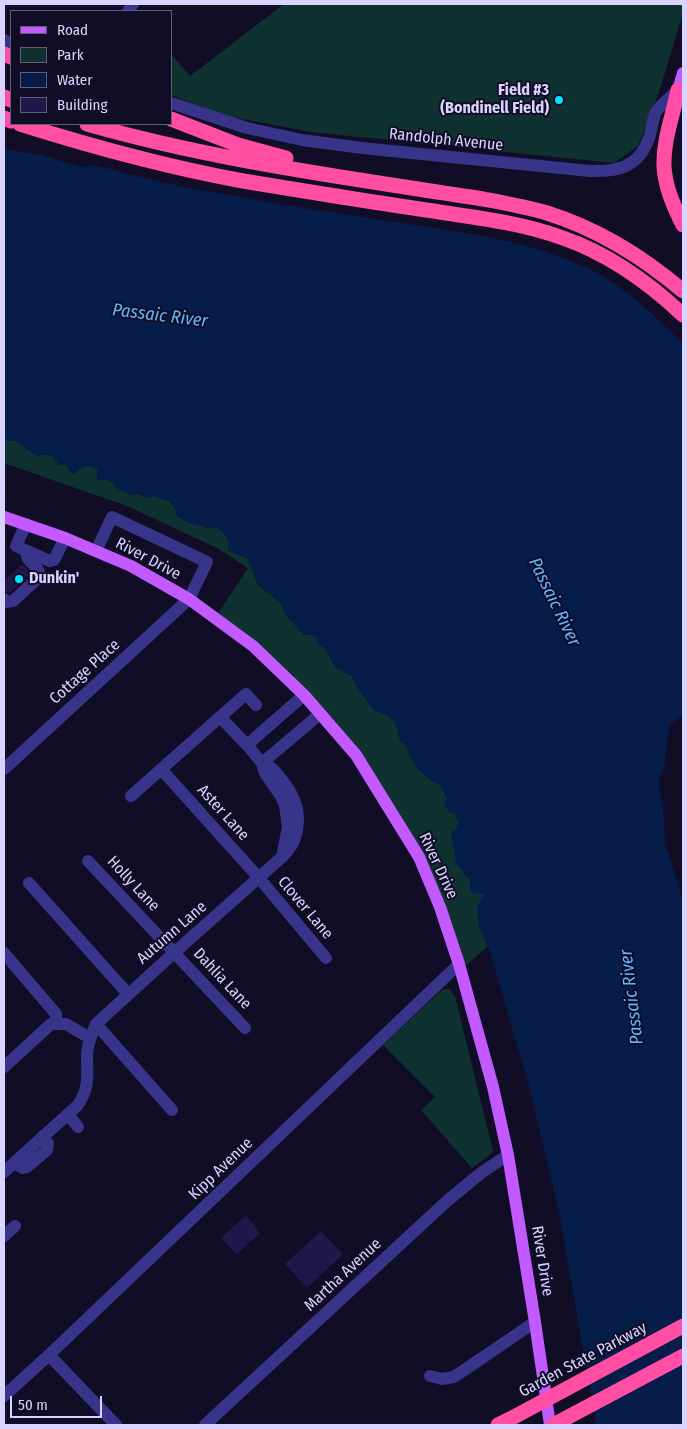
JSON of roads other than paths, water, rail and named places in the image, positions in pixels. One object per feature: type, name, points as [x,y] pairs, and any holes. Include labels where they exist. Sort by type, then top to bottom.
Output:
[{"type":"highway","points":[[682,92],[668,133],[664,166],[667,184],[683,225]]},
{"type":"highway","points":[[172,119],[238,145],[292,160],[483,199]]},
{"type":"highway","points":[[23,125],[107,150],[195,171],[345,198],[482,219],[564,238],[620,266],[655,290],[683,315]]},
{"type":"highway","points":[[91,125],[155,142],[226,157],[483,199],[547,213],[612,240],[648,263],[683,291]]},
{"type":"highway","name":"Garden State Parkway","points":[[498,1425],[683,1326]]},
{"type":"highway","points":[[552,1425],[683,1356]]},
{"type":"main road","points":[[682,92],[683,73]]},
{"type":"main road","name":"River Drive","points":[[4,517],[65,538],[131,566],[189,599],[253,646],[304,695],[356,755],[419,857],[440,907],[459,964],[493,1087],[508,1155],[552,1425]]},
{"type":"street","name":"Randolph Avenue","points":[[172,104],[248,128],[302,140],[362,148],[605,172],[628,166],[637,158],[644,150],[649,138],[656,112],[682,92]]},
{"type":"street","points":[[96,551],[112,517],[206,562],[189,599]]},
{"type":"street","points":[[26,524],[16,546],[52,561],[65,538]]},
{"type":"street","points":[[4,599],[9,602],[13,601],[39,577],[39,570],[28,558],[25,550]]},
{"type":"street","name":"Cottage Place","points":[[4,769],[189,599]]},
{"type":"street","points":[[130,796],[246,694],[256,705]]},
{"type":"street","points":[[247,745],[304,695]]},
{"type":"street","points":[[262,763],[320,714]]},
{"type":"street","name":"Autumn Lane","points":[[4,1172],[77,1106],[83,1097],[88,1083],[87,1054],[90,1038],[96,1024],[282,858],[288,827],[285,806],[281,796],[265,773],[262,763],[220,717]]},
{"type":"street","name":"Aster Lane","points":[[162,769],[259,878]]},
{"type":"street","name":"Holly Lane","points":[[88,860],[175,952]]},
{"type":"street","name":"Clover Lane","points":[[259,878],[326,958]]},
{"type":"street","points":[[29,883],[128,994]]},
{"type":"street","name":"Dahlia Lane","points":[[175,952],[245,1028]]},
{"type":"street","points":[[4,954],[56,1014],[56,1024]]},
{"type":"street","name":"Kipp Avenue","points":[[4,1396],[459,964]]},
{"type":"street","points":[[4,1067],[51,1024],[66,1024],[90,1038]]},
{"type":"street","points":[[96,1024],[172,1110]]},
{"type":"street","points":[[68,1114],[78,1127]]},
{"type":"street","name":"Martha Avenue","points":[[205,1425],[447,1201],[508,1155]]},
{"type":"street","points":[[4,1236],[15,1226]]},
{"type":"street","points":[[430,1376],[442,1379],[454,1377],[535,1322]]},
{"type":"street","points":[[48,1355],[116,1425]]},
{"type":"water","name":"Passaic River","points":[[4,149],[42,155],[81,167],[91,164],[161,182],[218,193],[475,234],[531,247],[585,267],[612,282],[649,311],[683,344],[683,715],[670,724],[665,763],[658,782],[663,808],[665,842],[683,907],[683,1425],[596,1425],[559,1212],[530,1090],[488,946],[479,926],[477,912],[479,903],[485,894],[474,894],[470,889],[470,880],[456,863],[451,833],[456,829],[459,822],[456,815],[450,813],[444,805],[447,799],[441,786],[428,778],[415,766],[405,744],[400,741],[393,721],[386,715],[374,711],[354,683],[352,676],[335,667],[325,648],[318,645],[316,637],[311,634],[304,635],[285,614],[281,603],[258,585],[248,559],[228,550],[228,539],[218,527],[201,526],[185,521],[176,515],[176,511],[170,501],[154,496],[148,498],[141,494],[130,494],[120,490],[107,480],[96,480],[98,470],[91,466],[82,467],[74,474],[70,472],[67,465],[60,465],[51,455],[38,457],[16,441],[4,441]]},
{"type":"place","name":"Field #3 (Bondinell Field)","points":[[559,100]]},
{"type":"place","name":"Dunkin'","points":[[19,579]]}]
